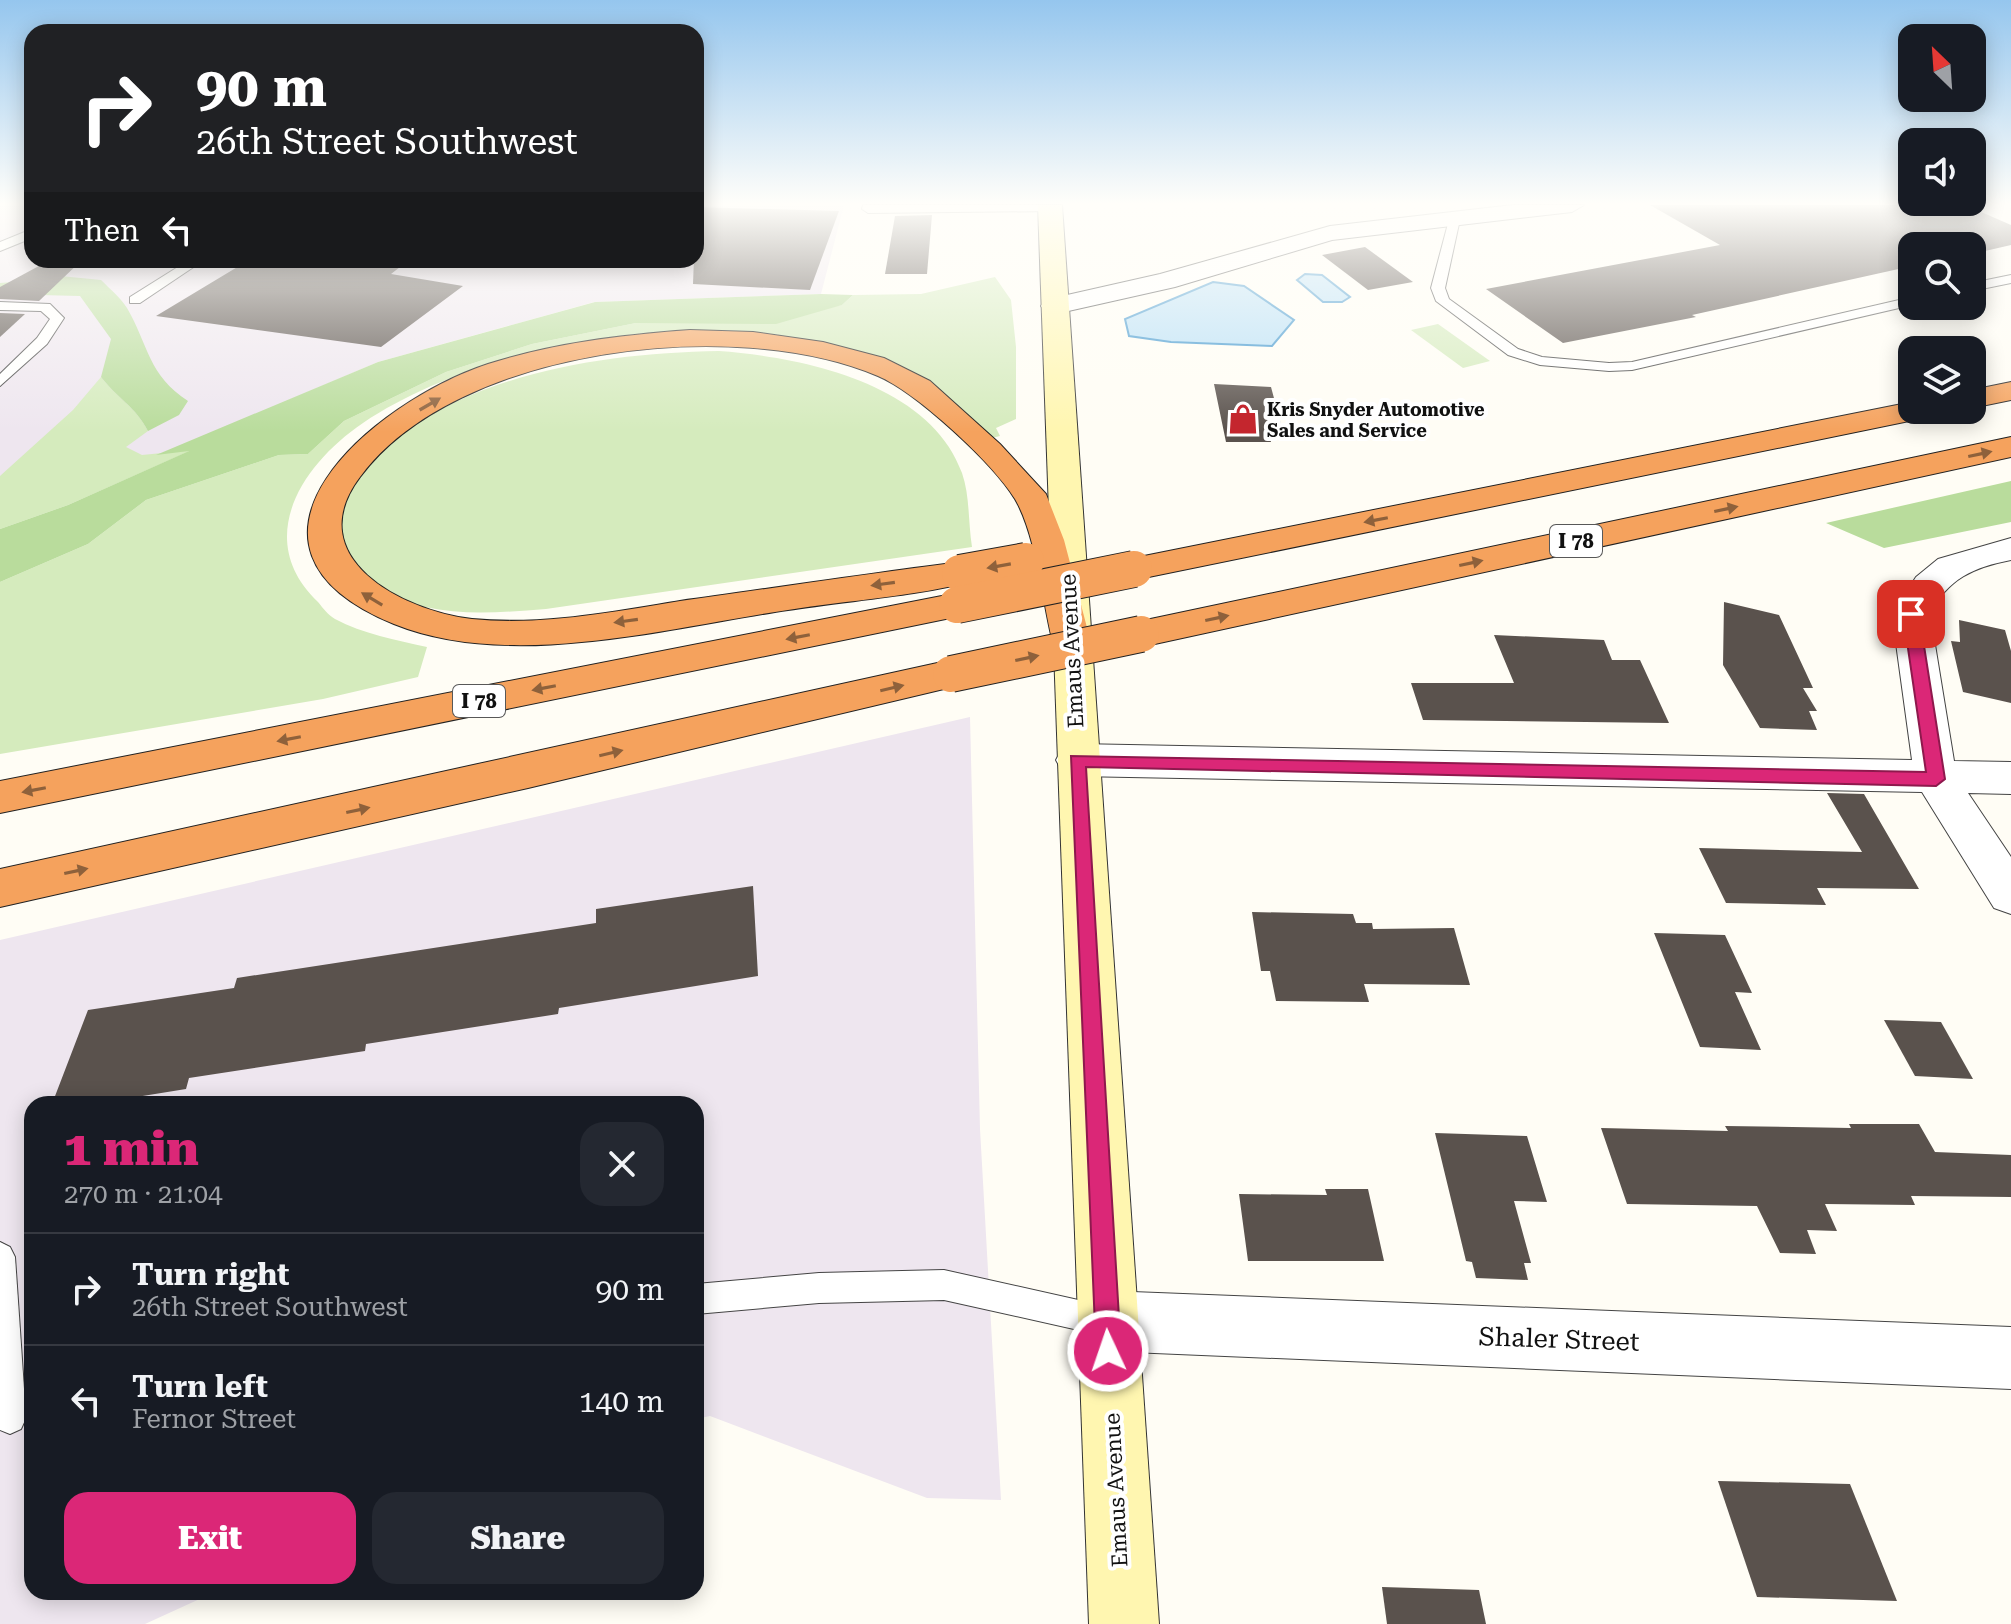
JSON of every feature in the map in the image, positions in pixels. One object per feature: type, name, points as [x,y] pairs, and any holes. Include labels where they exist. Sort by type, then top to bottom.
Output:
[{"type":"highway","points":[[959,589],[554,632],[469,631],[427,623],[391,610],[357,590],[338,569],[327,546],[325,522],[330,498],[343,475],[367,448],[431,402],[492,374],[559,355],[646,341],[731,339],[781,343],[830,352],[907,379],[938,404],[1032,497],[1071,639]]},
{"type":"highway","points":[[1986,379],[2011,375]]},
{"type":"highway","points":[[1986,396],[2011,391]]},
{"type":"highway","points":[[1132,556],[1898,397]]},
{"type":"highway","name":"I 78","points":[[0,797],[959,589],[1898,414]]},
{"type":"highway","name":"I 78","points":[[0,888],[528,772],[951,674],[2011,447]]},
{"type":"main road","name":"Emaus Avenue","points":[[1054,281],[1124,1624]]},
{"type":"street","points":[[1055,306],[1167,281]]},
{"type":"street","points":[[2011,549],[1974,556],[1943,570],[1922,589],[1911,614],[1936,779],[2011,895]]},
{"type":"street","points":[[1077,760],[1936,779],[2011,778]]},
{"type":"street","name":"Shaler Street","points":[[1107,1321],[2011,1358]]},
{"type":"lane","points":[[135,300],[165,281]]},
{"type":"lane","points":[[1440,281],[1438,288],[1443,301],[1513,352],[1540,361],[1609,367],[1632,366],[1898,304]]},
{"type":"lane","points":[[0,306],[45,307],[57,318],[42,341],[0,382]]},
{"type":"lane","points":[[0,1257],[14,1417]]},
{"type":"lane","points":[[704,1298],[819,1288],[944,1285],[1107,1321]]},
{"type":"shaded area","points":[[0,281],[824,281],[821,294],[594,302],[378,362],[186,444],[0,513]]},
{"type":"shaded area","points":[[970,717],[980,1129],[1001,1500],[927,1498],[710,1416],[704,1417],[704,1096],[24,1096],[24,1600],[198,1600],[145,1624],[0,1624],[0,940]]},
{"type":"green space","points":[[102,281],[127,308],[157,370],[188,401],[179,415],[148,431],[138,415],[101,377],[111,339],[80,296],[0,294],[0,283]]},
{"type":"green space","points":[[979,281],[998,281],[1011,300],[1016,347],[1016,419],[996,428],[1000,436],[988,439],[950,401],[919,384],[830,348],[778,335],[716,330],[664,332],[610,337],[503,360],[405,399],[363,423],[321,460],[304,482],[293,505],[287,529],[289,554],[299,578],[335,619],[368,633],[427,647],[418,677],[323,699],[0,754],[0,582],[88,544],[146,500],[279,455],[308,454],[344,421],[446,372],[532,344],[636,323],[693,322],[842,305],[853,295],[921,294]]},
{"type":"green space","points":[[853,295],[842,305],[776,324],[636,323],[532,344],[446,372],[344,421],[308,454],[279,455],[146,500],[88,544],[0,582],[0,529],[68,505],[189,451],[156,455],[378,362],[595,302]]},
{"type":"green space","points":[[1438,324],[1490,361],[1463,368],[1411,330]]},
{"type":"green space","points":[[719,351],[787,360],[859,380],[893,396],[922,417],[946,442],[962,473],[972,547],[546,609],[486,612],[440,610],[407,601],[373,583],[348,556],[338,521],[345,493],[390,443],[441,409],[478,392],[557,368],[638,356]]},
{"type":"green space","points":[[101,377],[138,415],[148,431],[126,447],[142,455],[192,450],[68,505],[0,529],[0,476],[73,410]]},
{"type":"green space","points":[[2011,481],[2011,522],[1884,548],[1826,523]]},
{"type":"water","points":[[1298,281],[1329,281],[1350,297],[1342,302],[1323,302]]},
{"type":"water","points":[[1213,282],[1244,286],[1294,320],[1272,346],[1171,342],[1129,336],[1125,319]]},
{"type":"building","points":[[12,281],[60,281],[39,301],[0,299],[0,287]]},
{"type":"building","points":[[214,281],[432,281],[463,286],[381,347],[156,316]]},
{"type":"building","points":[[693,281],[813,281],[810,290],[693,284]]},
{"type":"building","points":[[1356,281],[1413,282],[1368,290]]},
{"type":"building","points":[[1530,281],[1846,281],[1692,315],[1696,317],[1563,343],[1486,289]]},
{"type":"building","points":[[0,313],[25,314],[0,337]]},
{"type":"building","name":"Kris Snyder Automotive Sales and Service","points":[[1214,384],[1271,387],[1282,428],[1267,428],[1271,442],[1226,442]]},
{"type":"building","points":[[1724,602],[1779,615],[1813,688],[1803,688],[1817,711],[1809,711],[1817,730],[1760,728],[1723,665]]},
{"type":"building","points":[[1959,620],[2005,630],[2011,651],[2011,703],[1963,692],[1951,641],[1960,642]]},
{"type":"building","points":[[1494,635],[1604,640],[1612,660],[1640,660],[1669,723],[1423,720],[1411,683],[1514,683]]},
{"type":"building","points":[[1827,793],[1864,794],[1919,889],[1817,888],[1826,905],[1726,903],[1699,848],[1862,852]]},
{"type":"building","points":[[753,886],[758,976],[559,1008],[558,1014],[366,1044],[365,1051],[189,1078],[186,1089],[143,1096],[55,1096],[88,1010],[234,988],[237,978],[596,923],[596,909]]},
{"type":"building","points":[[1252,912],[1353,914],[1356,923],[1372,923],[1373,929],[1454,928],[1470,985],[1364,984],[1369,1002],[1276,1001],[1270,971],[1261,971]]},
{"type":"building","points":[[1654,933],[1725,935],[1752,993],[1735,992],[1761,1050],[1700,1047]]},
{"type":"building","points":[[1884,1020],[1941,1022],[1973,1079],[1915,1076]]},
{"type":"building","points":[[1849,1124],[1919,1124],[1935,1152],[2011,1155],[2011,1197],[1911,1196],[1915,1205],[1825,1204],[1837,1231],[1807,1230],[1816,1254],[1780,1253],[1757,1206],[1627,1204],[1601,1128],[1728,1131],[1725,1126],[1851,1128]]},
{"type":"building","points":[[1435,1133],[1527,1136],[1547,1202],[1514,1201],[1531,1263],[1524,1263],[1528,1280],[1476,1278],[1472,1262],[1466,1261]]},
{"type":"building","points":[[1325,1189],[1368,1189],[1384,1261],[1248,1261],[1239,1194],[1327,1195]]},
{"type":"building","points":[[1718,1481],[1850,1484],[1897,1601],[1757,1597]]},
{"type":"building","points":[[1382,1587],[1479,1590],[1486,1624],[1387,1624]]},
{"type":"place","name":"Kris Snyder Automotive Sales and Service","points":[[1243,419]]},
{"type":"route","points":[[1108,1351],[1077,760],[1936,779],[1911,614]]}]
